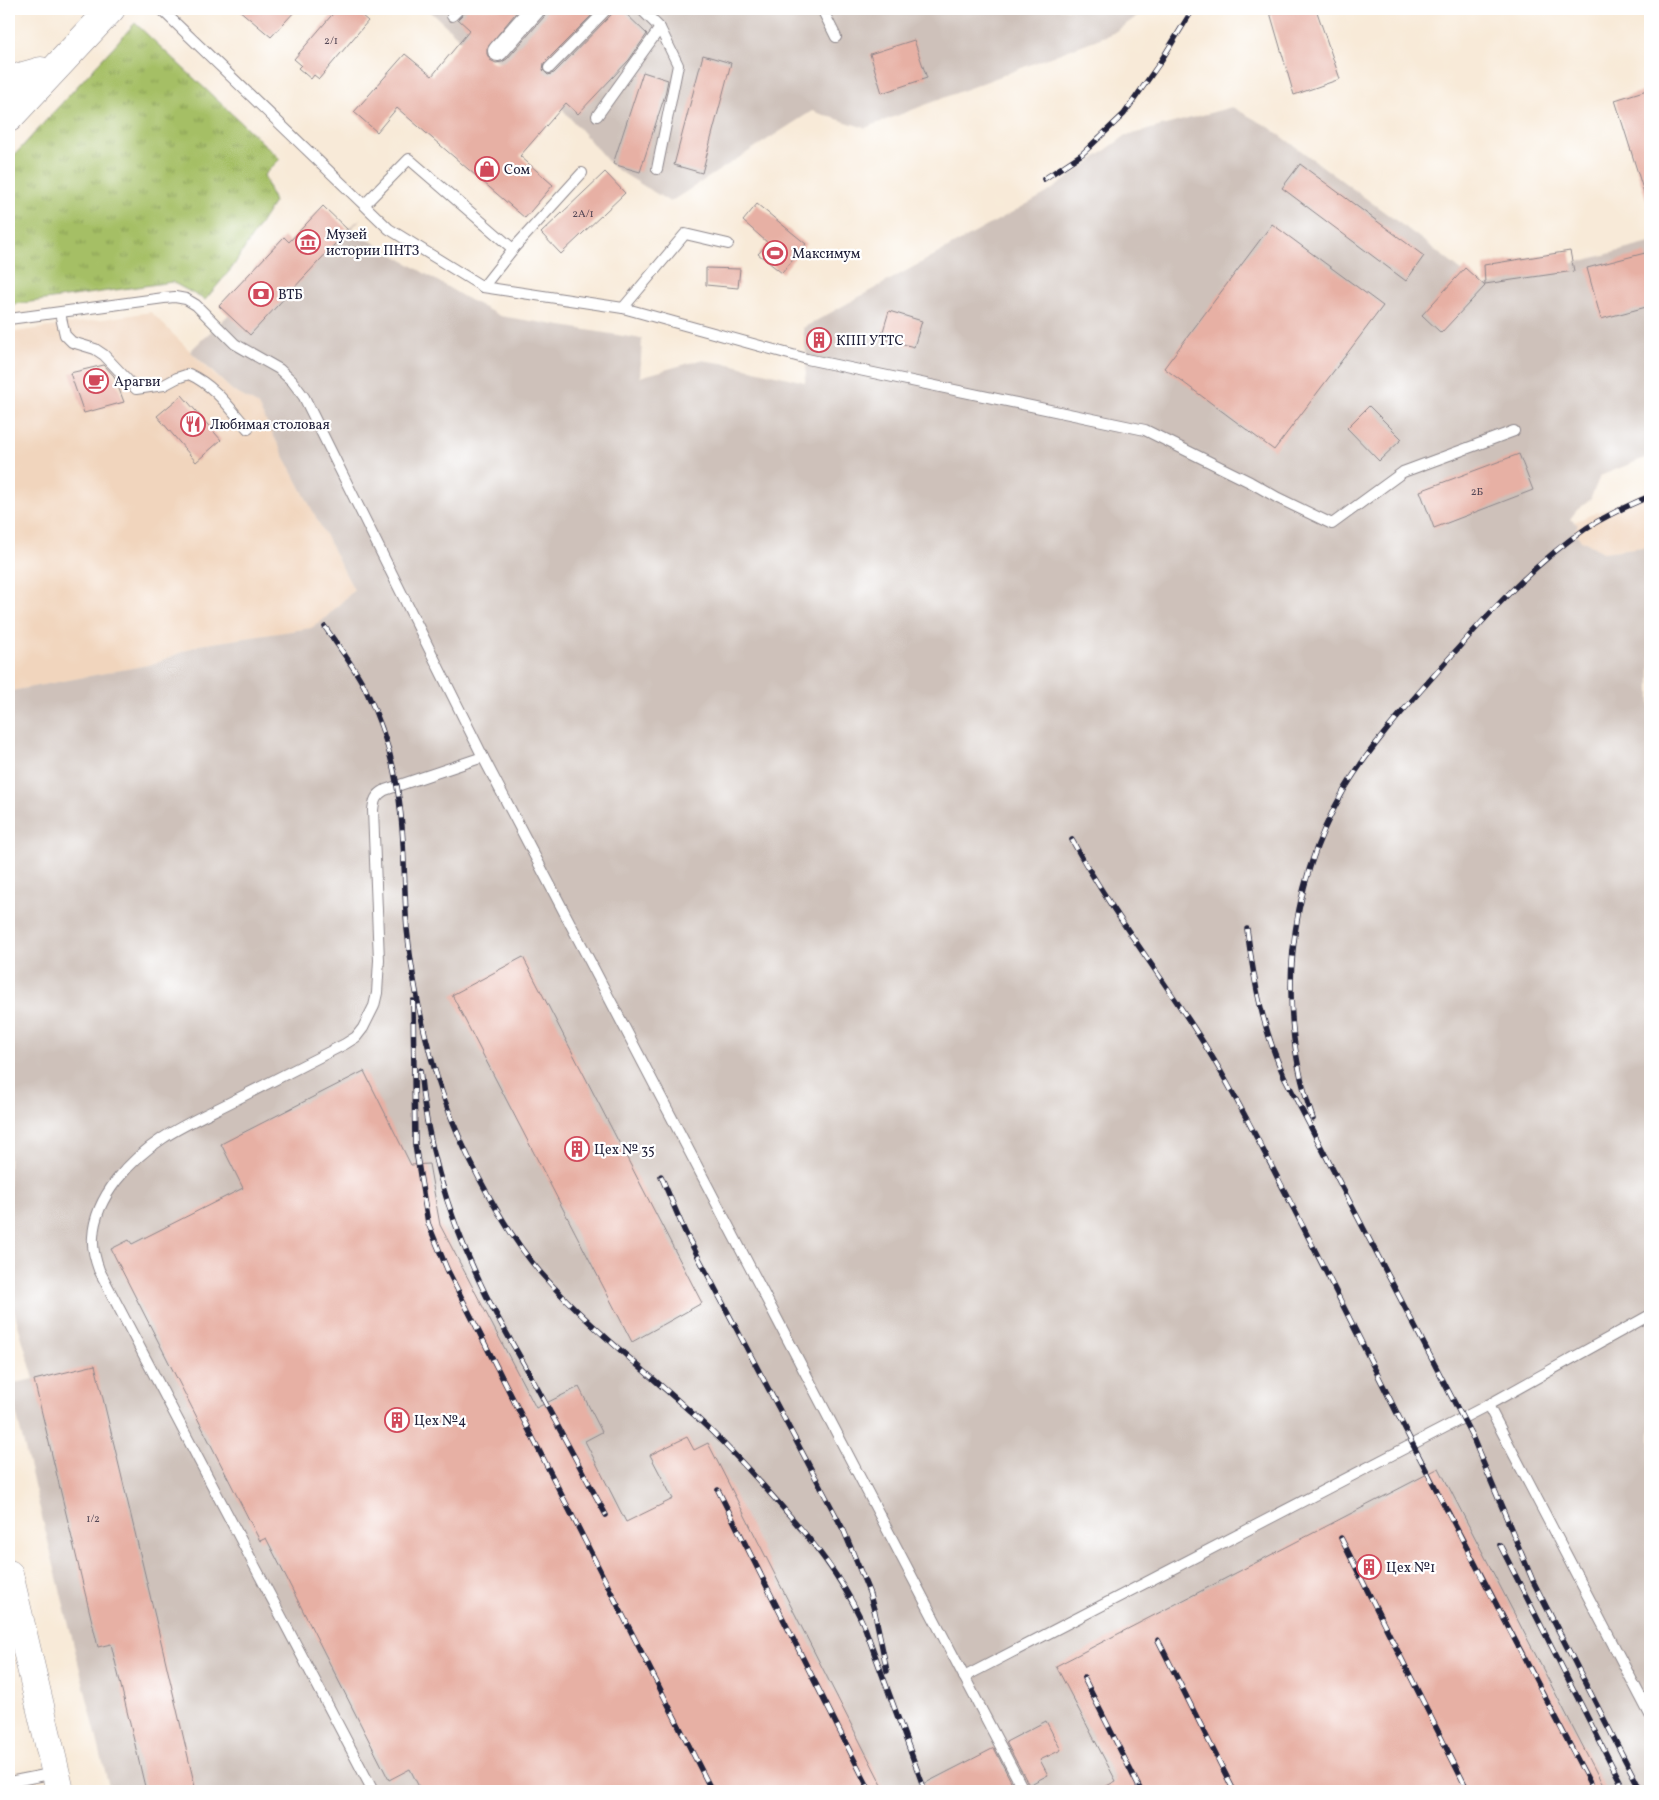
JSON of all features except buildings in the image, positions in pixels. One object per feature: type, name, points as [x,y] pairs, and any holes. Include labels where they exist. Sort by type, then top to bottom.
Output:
[{"type":"main road","points":[[9,118],[111,9]]},
{"type":"main road","points":[[9,90],[67,56]]},
{"type":"main road","points":[[9,80],[41,71]]},
{"type":"main road","points":[[9,1574],[58,1782]]},
{"type":"street","points":[[498,52],[535,9]]},
{"type":"lane","points":[[161,9],[389,229],[484,287],[623,308],[808,359],[1145,430],[1332,524],[1403,472],[1514,430]]},
{"type":"lane","points":[[549,68],[607,9]]},
{"type":"lane","points":[[641,9],[660,28],[678,65],[657,168]]},
{"type":"lane","points":[[822,9],[836,37]]},
{"type":"lane","points":[[597,116],[660,28]]},
{"type":"lane","points":[[365,204],[409,159],[513,249]]},
{"type":"lane","points":[[484,287],[513,249],[582,173]]},
{"type":"lane","points":[[623,308],[684,234],[728,244]]},
{"type":"lane","points":[[9,319],[164,298],[186,299],[196,305],[235,344],[279,369],[292,381],[308,406],[483,757],[1024,1791]]},
{"type":"lane","points":[[60,313],[65,335],[72,342],[95,349],[104,355],[136,389],[164,385],[189,374],[203,381],[214,390],[248,428]]},
{"type":"lane","points":[[374,1791],[98,1270],[93,1251],[93,1236],[95,1222],[108,1194],[129,1166],[152,1145],[179,1129],[345,1044],[356,1037],[364,1028],[374,1006],[379,960],[373,810],[377,795],[385,790],[483,757]]},
{"type":"lane","points":[[964,1677],[1488,1405],[1650,1315]]},
{"type":"lane","points":[[1488,1405],[1650,1715]]},
{"type":"lane","points":[[9,1782],[58,1782]]},
{"type":"shaded area","points":[[428,9],[1148,9],[1113,33],[865,128],[812,111],[670,202],[613,167],[542,86],[461,40]]},
{"type":"shaded area","points":[[1232,107],[1269,127],[1421,239],[1482,287],[1650,243],[1650,456],[1600,476],[1590,500],[1577,510],[1570,519],[1578,525],[1574,531],[1580,539],[1603,552],[1650,546],[1650,1791],[110,1791],[9,1384],[34,1379],[9,1294],[9,806],[11,691],[153,664],[199,645],[311,628],[323,620],[354,590],[257,404],[233,391],[190,351],[238,306],[362,218],[351,229],[464,297],[500,316],[642,339],[640,377],[700,360],[729,364],[805,382],[807,359],[803,328],[1047,193],[1125,136]]},
{"type":"shaded area","points":[[151,312],[233,391],[257,404],[354,590],[323,620],[311,628],[199,645],[153,664],[11,691],[9,660],[9,333]]},
{"type":"shaded area","points":[[1650,490],[1650,546],[1603,552],[1580,539],[1574,531],[1578,525],[1574,522]]},
{"type":"green space","points":[[135,23],[280,159],[264,175],[274,202],[232,268],[205,300],[172,282],[9,305],[9,161]]},
{"type":"railway","points":[[1044,179],[1082,154],[1124,114],[1159,64],[1193,9]]},
{"type":"railway","points":[[1313,1119],[1301,1078],[1294,1036],[1291,994],[1293,951],[1299,909],[1310,868],[1325,828],[1344,790],[1392,724],[1512,590],[1568,541],[1588,527],[1650,496]]},
{"type":"railway","points":[[325,627],[364,686],[378,717],[393,766],[401,816],[407,929],[416,993],[431,1057],[441,1088],[452,1119],[479,1178],[507,1226],[540,1272],[591,1324],[725,1445],[777,1501],[822,1555],[850,1598],[865,1628],[925,1791]]},
{"type":"railway","points":[[1072,840],[1090,872],[1192,1025],[1230,1088],[1300,1220],[1412,1443],[1594,1791]]},
{"type":"railway","points":[[1247,929],[1264,1022],[1284,1076],[1472,1436],[1533,1581],[1641,1791]]},
{"type":"railway","points":[[413,1001],[415,1145],[428,1223],[447,1269],[712,1791]]},
{"type":"railway","points":[[420,1070],[423,1099],[435,1157],[452,1213],[473,1268],[491,1305],[606,1515]]},
{"type":"railway","points":[[661,1176],[685,1232],[844,1531],[869,1592],[887,1671]]},
{"type":"railway","points":[[718,1490],[870,1791]]},
{"type":"railway","points":[[1341,1538],[1468,1791]]},
{"type":"railway","points":[[1500,1545],[1625,1791]]},
{"type":"railway","points":[[1158,1640],[1234,1791]]},
{"type":"railway","points":[[1084,1678],[1141,1791]]},
{"type":"place","name":"Сом","points":[[487,169]]},
{"type":"place","name":"Музей истории ПНТЗ","points":[[308,242]]},
{"type":"place","name":"Максимум","points":[[775,253]]},
{"type":"place","name":"ВТБ","points":[[261,294]]},
{"type":"place","name":"КПП УТТС","points":[[819,340]]},
{"type":"place","name":"Арагви","points":[[96,381]]},
{"type":"place","name":"Любимая столовая","points":[[193,424]]},
{"type":"place","name":"Цех № 35","points":[[577,1149]]},
{"type":"place","name":"Цех №4","points":[[397,1420]]},
{"type":"place","name":"Цех №1","points":[[1369,1567]]}]
